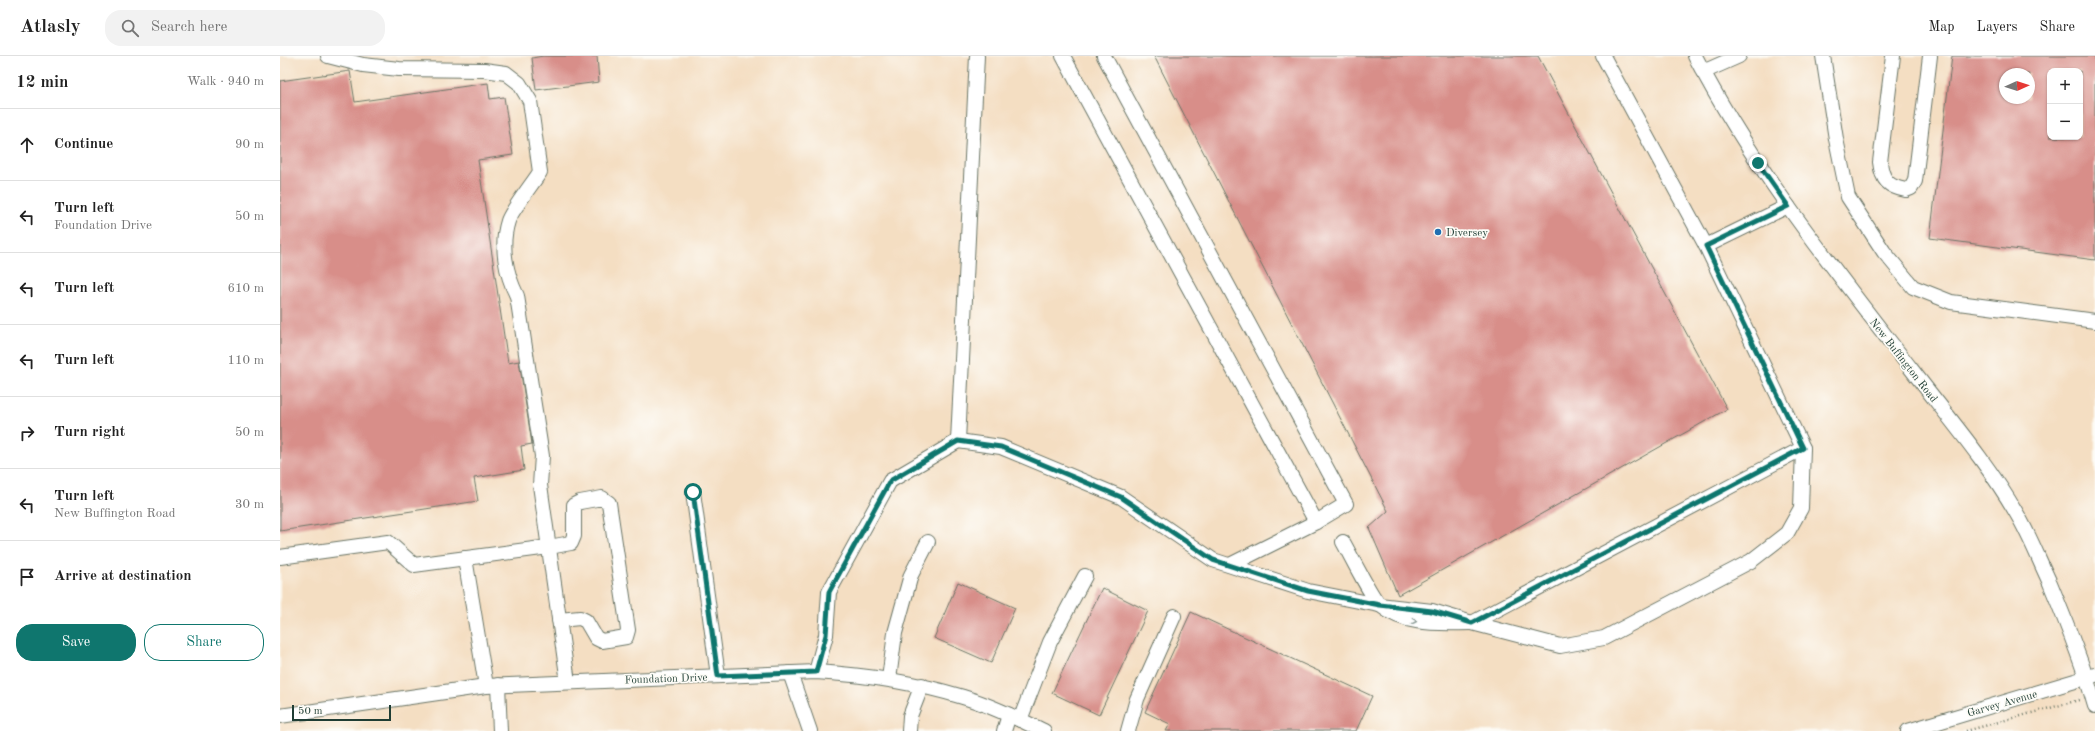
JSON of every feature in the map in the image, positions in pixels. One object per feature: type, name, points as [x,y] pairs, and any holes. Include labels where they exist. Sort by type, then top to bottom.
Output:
[{"type":"street","points":[[328,56],[363,65],[399,69],[484,70],[506,73],[519,83],[530,101],[540,172],[508,221],[504,249],[508,279],[517,296],[542,456],[540,485],[568,682]]},
{"type":"street","points":[[958,441],[977,56]]},
{"type":"street","points":[[1063,56],[1316,522]]},
{"type":"street","points":[[1104,56],[1346,504],[1316,522],[1230,565]]},
{"type":"street","points":[[816,672],[826,635],[829,592],[890,481],[958,441],[1001,447],[1121,497],[1213,560],[1308,591],[1380,605],[1432,611],[1560,646],[1604,638],[1751,561],[1787,533],[1801,508],[1803,448],[1706,246],[1603,56]]},
{"type":"street","name":"New Buffington Road","points":[[1695,56],[1703,72],[1758,163],[1806,233],[1979,456],[2015,511],[2029,536],[2091,676],[2094,701]]},
{"type":"street","points":[[1703,72],[1739,56]]},
{"type":"street","points":[[1823,56],[1836,139],[1848,197],[1884,252],[1913,287],[1951,302],[2095,321]]},
{"type":"street","points":[[1893,56],[1880,162],[1881,175],[1890,185],[1906,190],[1911,188],[1915,181],[1930,56]]},
{"type":"street","points":[[1706,246],[1788,206]]},
{"type":"street","points":[[1472,623],[1803,448]]},
{"type":"street","points":[[693,492],[718,676]]},
{"type":"street","points":[[280,557],[388,542],[414,565],[549,547],[570,543],[574,536],[574,505],[580,502],[602,498],[609,503],[628,630],[626,637],[602,641],[596,638],[586,621],[580,618],[559,620]]},
{"type":"street","points":[[889,679],[895,633],[911,575],[928,542]]},
{"type":"street","points":[[1343,542],[1380,605]]},
{"type":"street","points":[[465,558],[492,685],[500,731]]},
{"type":"street","points":[[1004,731],[1014,717],[1084,576]]},
{"type":"street","points":[[1128,731],[1137,699],[1174,616]]},
{"type":"street","name":"Foundation Drive","points":[[280,716],[492,685],[816,672],[889,679],[922,685],[964,697],[1044,731]]},
{"type":"street","points":[[790,673],[810,731]]},
{"type":"street","name":"Garvey Avenue","points":[[1908,731],[2091,676]]},
{"type":"street","points":[[909,731],[910,716],[922,685]]},
{"type":"path","points":[[1966,731],[2094,701]]},
{"type":"building","points":[[543,56],[597,56],[599,82],[536,90],[532,58]]},
{"type":"building","name":"Diversey","points":[[1154,56],[1538,56],[1727,409],[1398,595],[1369,528],[1388,511]]},
{"type":"building","points":[[1952,56],[2095,56],[2095,260],[1930,238]]},
{"type":"building","points":[[350,71],[355,102],[488,83],[490,99],[504,97],[513,155],[478,160],[508,363],[519,361],[532,444],[521,446],[524,470],[474,478],[478,501],[280,531],[280,81]]},
{"type":"building","points":[[958,582],[1015,608],[991,663],[934,638]]},
{"type":"building","points":[[1102,588],[1148,611],[1099,715],[1052,693]]},
{"type":"building","points":[[1191,612],[1372,696],[1356,731],[1166,731],[1170,724],[1145,712]]},
{"type":"place","name":"Diversey","points":[[1438,232]]},
{"type":"route","points":[[693,492],[718,676],[816,672],[826,635],[829,592],[890,481],[958,441],[1001,447],[1121,497],[1213,560],[1308,591],[1380,605],[1432,611],[1472,623],[1803,448],[1706,246],[1788,206],[1758,163]]}]
